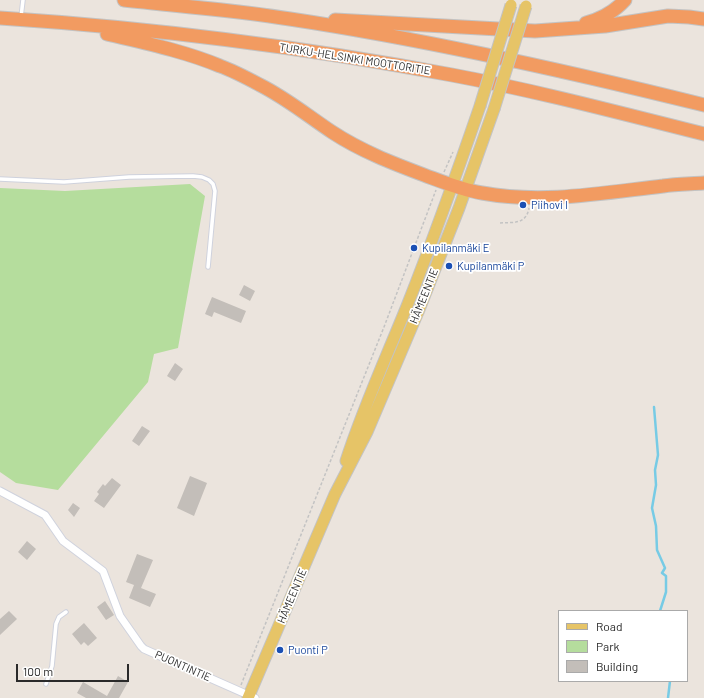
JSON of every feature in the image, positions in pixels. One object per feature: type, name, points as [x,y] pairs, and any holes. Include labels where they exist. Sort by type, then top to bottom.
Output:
[{"type":"highway","points":[[124,0],[289,19],[450,47],[624,85],[704,106]]},
{"type":"highway","points":[[571,28],[595,21],[616,8],[625,0]]},
{"type":"highway","points":[[289,19],[379,21],[535,31],[605,26],[668,16],[704,19]]},
{"type":"highway","name":"TURKU-HELSINKI MOOTTORITIE","points":[[0,18],[150,31],[249,43],[376,62],[452,75],[551,96],[704,134]]},
{"type":"highway","points":[[60,23],[178,52],[220,65],[262,85],[284,98],[332,132],[357,147],[392,163],[452,186],[506,196],[562,198],[704,183]]},
{"type":"main road","name":"HÄMEENTIE","points":[[251,697],[335,494],[357,427],[407,306],[480,106],[512,3]]},
{"type":"main road","name":"HÄMEENTIE","points":[[335,494],[367,432],[415,319],[466,189],[494,109],[527,3]]},
{"type":"street","name":"PUONTINTIE","points":[[0,491],[45,514],[63,541],[103,571],[120,616],[144,649],[251,697]]},
{"type":"lane","points":[[21,20],[23,0]]},
{"type":"lane","points":[[0,179],[64,182],[129,177],[193,176],[206,178],[213,184],[215,191],[208,267]]},
{"type":"lane","points":[[46,684],[52,666],[56,624],[59,617],[66,612]]},
{"type":"path","points":[[239,691],[384,327],[439,181]]},
{"type":"path","points":[[500,223],[520,222],[525,219],[528,214],[530,205]]},
{"type":"green space","points":[[190,184],[205,196],[178,348],[154,354],[148,382],[58,490],[16,483],[0,472],[0,188],[65,191]]},
{"type":"building","points":[[244,285],[255,291],[250,301],[239,295]]},
{"type":"building","points":[[212,297],[246,311],[241,323],[214,312],[212,317],[205,314]]},
{"type":"building","points":[[175,363],[183,369],[175,381],[167,376]]},
{"type":"building","points":[[142,426],[150,431],[139,446],[132,441]]},
{"type":"building","points":[[190,476],[207,483],[194,516],[177,508]]},
{"type":"building","points":[[112,478],[121,485],[104,508],[94,501],[99,494],[97,492],[103,484],[105,486]]},
{"type":"building","points":[[73,503],[80,508],[74,517],[68,510]]},
{"type":"building","points":[[27,541],[36,549],[27,560],[18,552]]},
{"type":"building","points":[[137,554],[153,560],[141,588],[156,594],[150,607],[129,598],[134,585],[126,582]]},
{"type":"building","points":[[105,601],[114,615],[106,620],[97,607]]},
{"type":"building","points":[[9,611],[17,619],[0,635],[0,619]]},
{"type":"building","points":[[84,623],[97,638],[88,646],[84,642],[81,645],[72,634]]},
{"type":"building","points":[[118,676],[128,682],[119,698],[86,698],[77,693],[83,682],[107,696]]},
{"type":"waterway","points":[[654,407],[658,455],[655,470],[656,485],[652,508],[656,526],[657,550],[665,568],[662,573],[666,576],[666,592],[660,610]]},
{"type":"waterway","points":[[668,698],[670,682]]},
{"type":"place","name":"Piihovi I","points":[[523,205]]},
{"type":"place","name":"Kupilanmäki E","points":[[414,248]]},
{"type":"place","name":"Kupilanmäki P","points":[[449,266]]},
{"type":"place","name":"Puonti P","points":[[280,650]]}]
